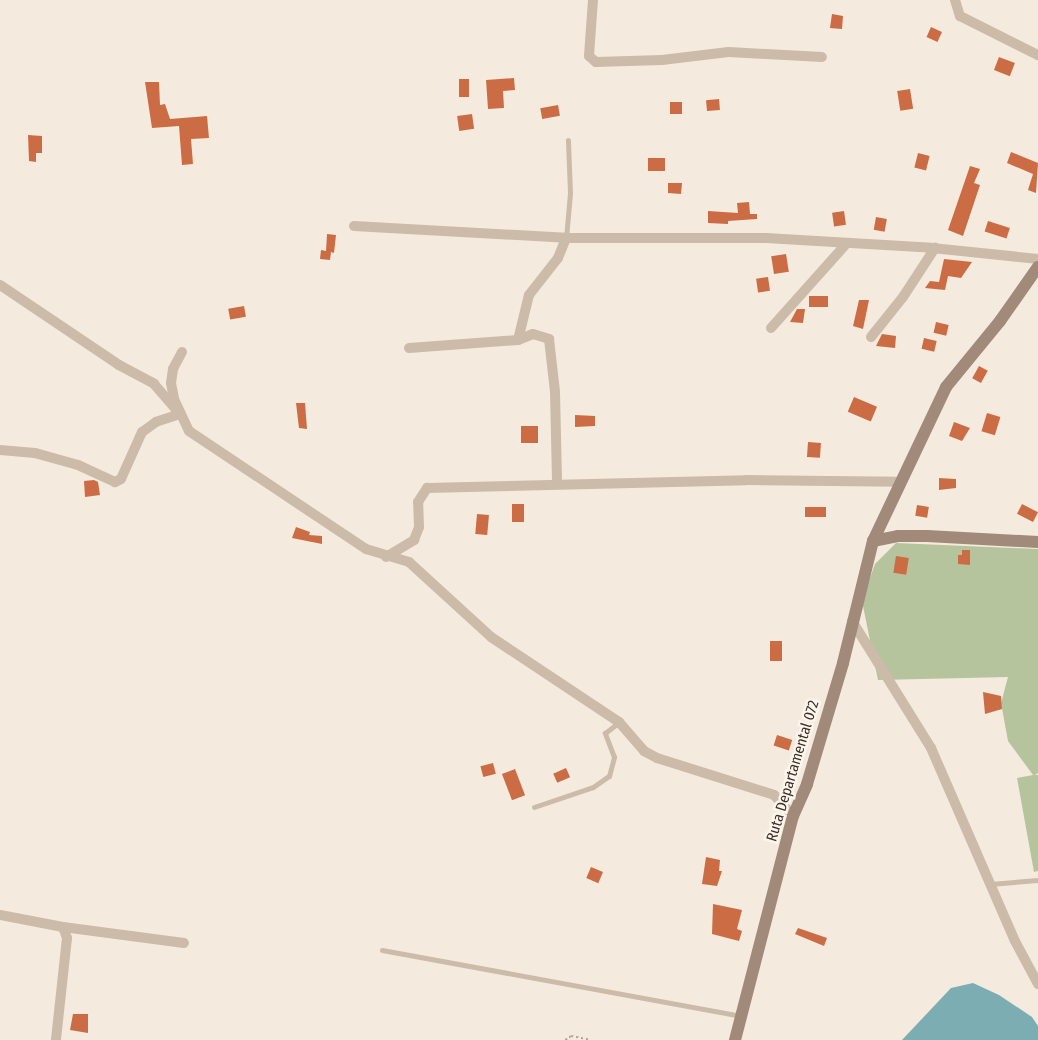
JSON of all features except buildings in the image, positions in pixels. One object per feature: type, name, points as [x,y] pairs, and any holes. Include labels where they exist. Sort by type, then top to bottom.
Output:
[{"type":"main road","name":"Ruta Departamental 072","points":[[735,1040],[793,816],[807,784],[873,542],[899,482],[946,387],[1000,321],[1038,267]]},
{"type":"main road","points":[[873,542],[917,536],[1038,542]]},
{"type":"street","points":[[593,0],[589,56],[596,62],[662,60],[729,52],[822,57]]},
{"type":"street","points":[[955,0],[960,16],[1038,55]]},
{"type":"street","points":[[354,226],[566,238],[766,238],[934,248],[1038,259]]},
{"type":"street","points":[[518,340],[529,295],[558,258],[566,238]]},
{"type":"street","points":[[771,328],[846,244]]},
{"type":"street","points":[[871,336],[903,298],[934,248]]},
{"type":"street","points":[[0,285],[119,365],[154,384],[180,414]]},
{"type":"street","points":[[409,348],[518,340],[533,334],[549,339],[555,392],[557,483]]},
{"type":"street","points":[[182,352],[173,368],[171,382],[180,414],[189,432],[366,549],[385,557],[409,562],[491,637],[619,722],[644,751],[657,758],[774,795],[793,816]]},
{"type":"street","points":[[0,450],[36,453],[78,465],[115,482],[121,479],[142,432],[156,422],[180,414]]},
{"type":"street","points":[[385,557],[414,540],[419,527],[418,502],[428,488],[557,483],[746,480],[899,482]]},
{"type":"street","points":[[852,621],[932,748],[989,884],[1034,968],[1038,984]]},
{"type":"street","points":[[0,915],[64,927],[184,943]]},
{"type":"street","points":[[56,1040],[67,938],[64,927]]},
{"type":"lane","points":[[566,238],[570,193],[568,140]]},
{"type":"lane","points":[[534,806],[593,787],[609,776],[614,757],[605,734],[619,722]]},
{"type":"lane","points":[[989,884],[1038,880]]},
{"type":"lane","points":[[382,950],[741,1016]]},
{"type":"path","points":[[565,1040],[571,1036],[591,1040]]},
{"type":"green space","points":[[896,543],[1038,549],[1038,773],[1035,775],[1038,775],[1038,871],[1034,872],[1017,778],[1033,775],[1008,741],[1001,703],[1008,677],[878,680],[862,601],[875,564]]},
{"type":"water","points":[[973,983],[999,995],[1032,1017],[1038,1026],[1038,1040],[902,1040],[951,988]]}]
